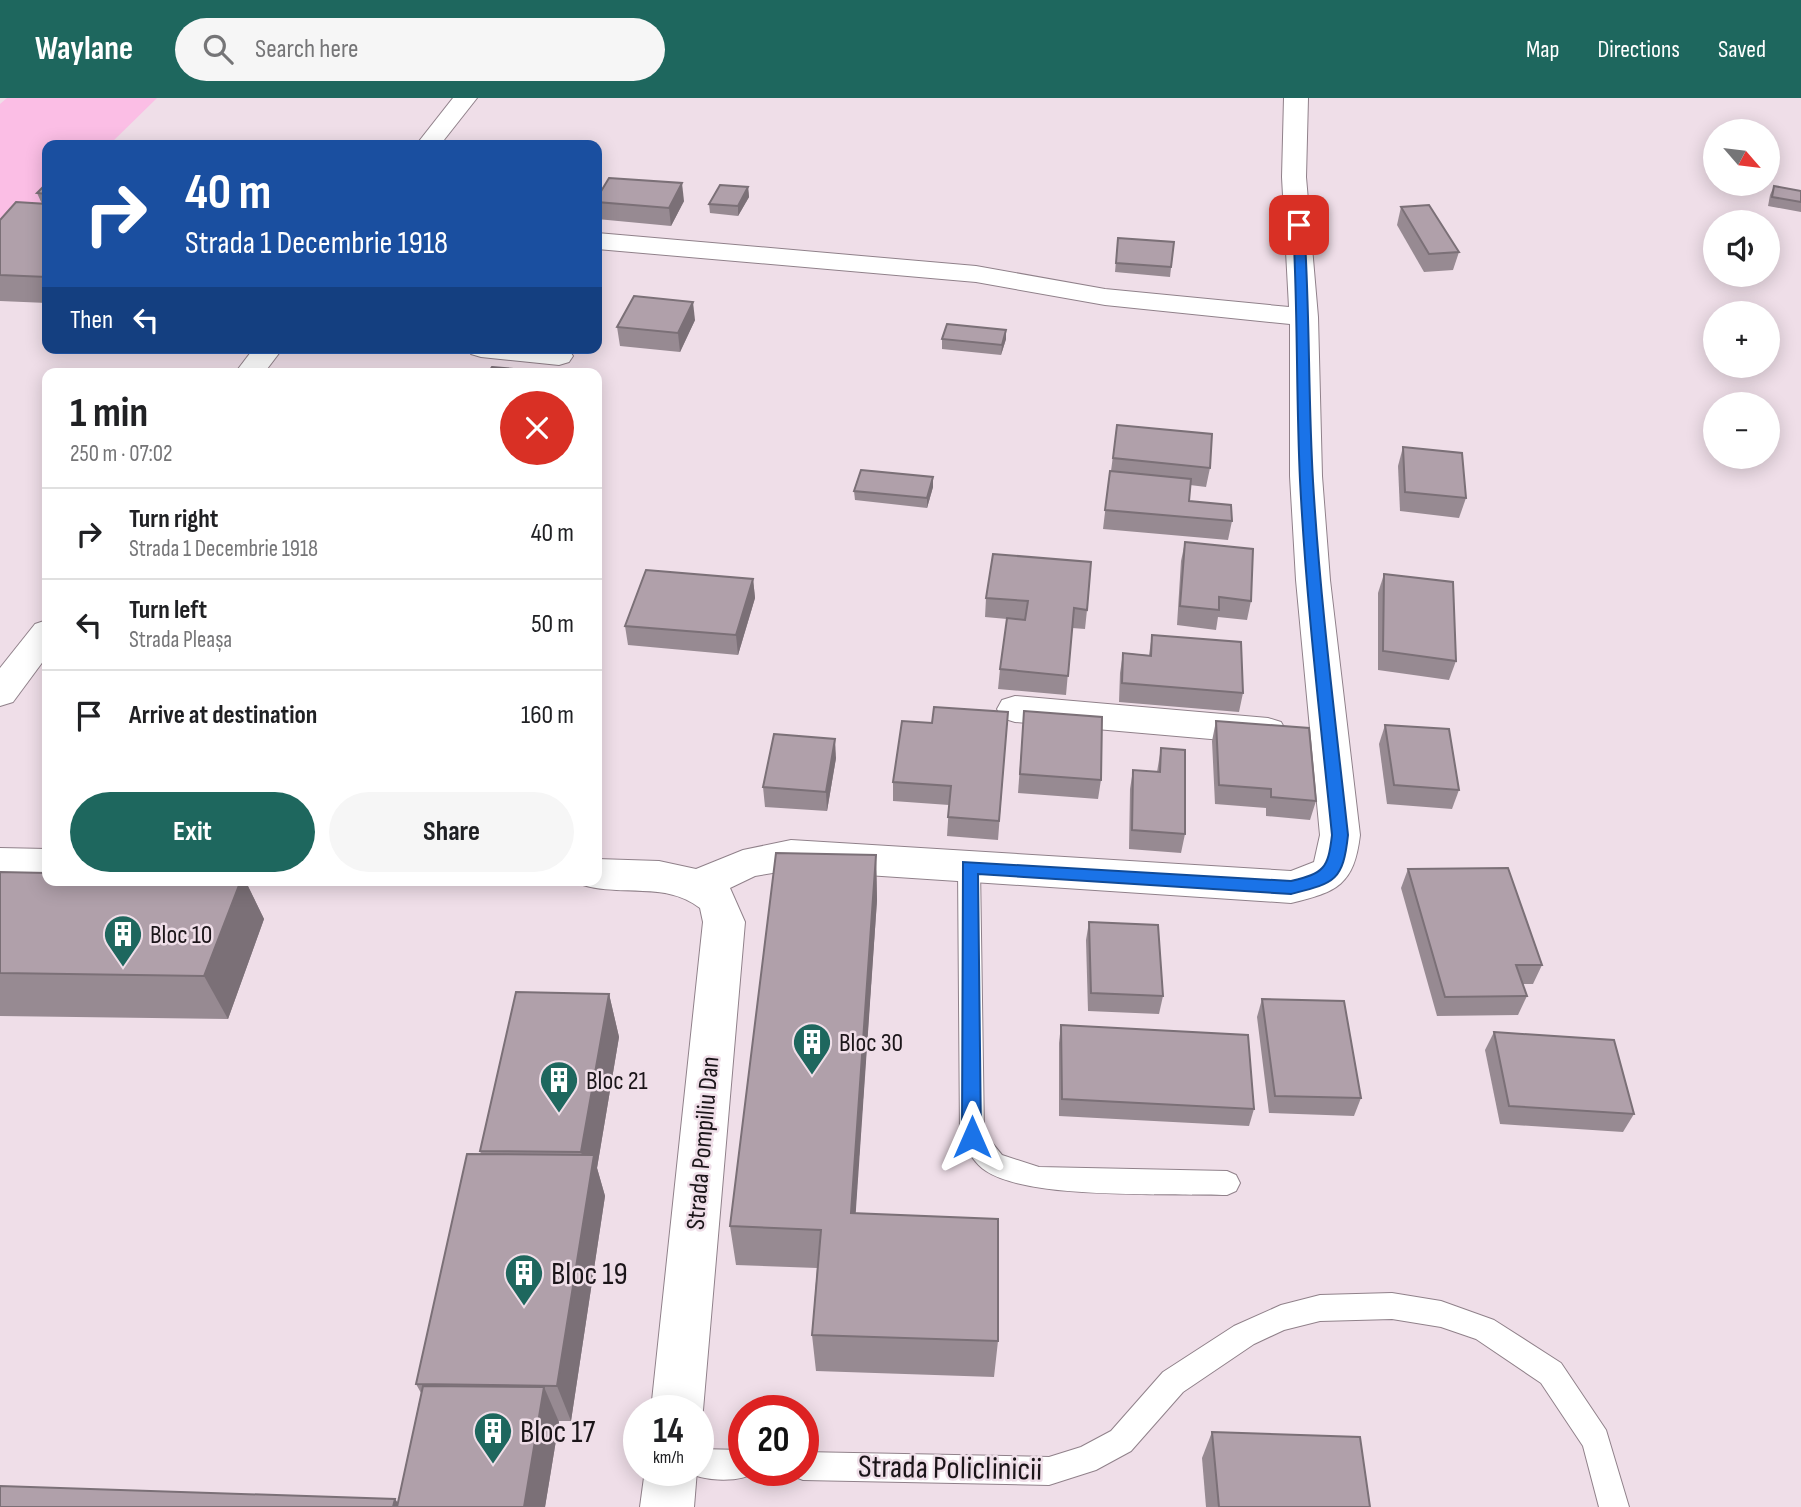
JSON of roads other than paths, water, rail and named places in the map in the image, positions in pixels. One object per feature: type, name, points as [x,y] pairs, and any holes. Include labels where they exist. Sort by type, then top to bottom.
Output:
[{"type":"street","points":[[432,140],[465,98]]},
{"type":"street","points":[[602,874],[655,875],[699,886],[730,867],[756,858],[791,855],[1291,887],[1322,880],[1337,864],[1340,835],[1312,567],[1304,393],[1304,317],[1294,177],[1296,98]]},
{"type":"street","points":[[602,241],[976,274],[1105,297],[1304,317]]},
{"type":"street","points":[[254,368],[264,354]]},
{"type":"street","points":[[540,354],[559,356]]},
{"type":"street","points":[[0,693],[42,638]]},
{"type":"street","points":[[1015,709],[1330,735]]},
{"type":"street","points":[[0,863],[42,864]]},
{"type":"street","name":"Strada Pompiliu Dan","points":[[678,1395],[723,922],[716,898],[699,886]]},
{"type":"street","points":[[667,1507],[669,1486]]},
{"type":"lane","points":[[969,867],[972,1137],[994,1163],[1039,1178],[1227,1183]]},
{"type":"lane","name":"Strada Policlinicii","points":[[819,1466],[1049,1471],[1086,1460],[1121,1441],[1173,1382],[1244,1335],[1281,1318],[1320,1308],[1392,1306],[1441,1314],[1484,1329],[1551,1373],[1596,1440],[1614,1507]]},
{"type":"place","name":"Bloc 10","points":[[123,968]]},
{"type":"place","name":"Bloc 30","points":[[812,1076]]},
{"type":"place","name":"Bloc 21","points":[[559,1114]]},
{"type":"place","name":"Bloc 19","points":[[524,1307]]},
{"type":"place","name":"Bloc 17","points":[[493,1465]]}]
